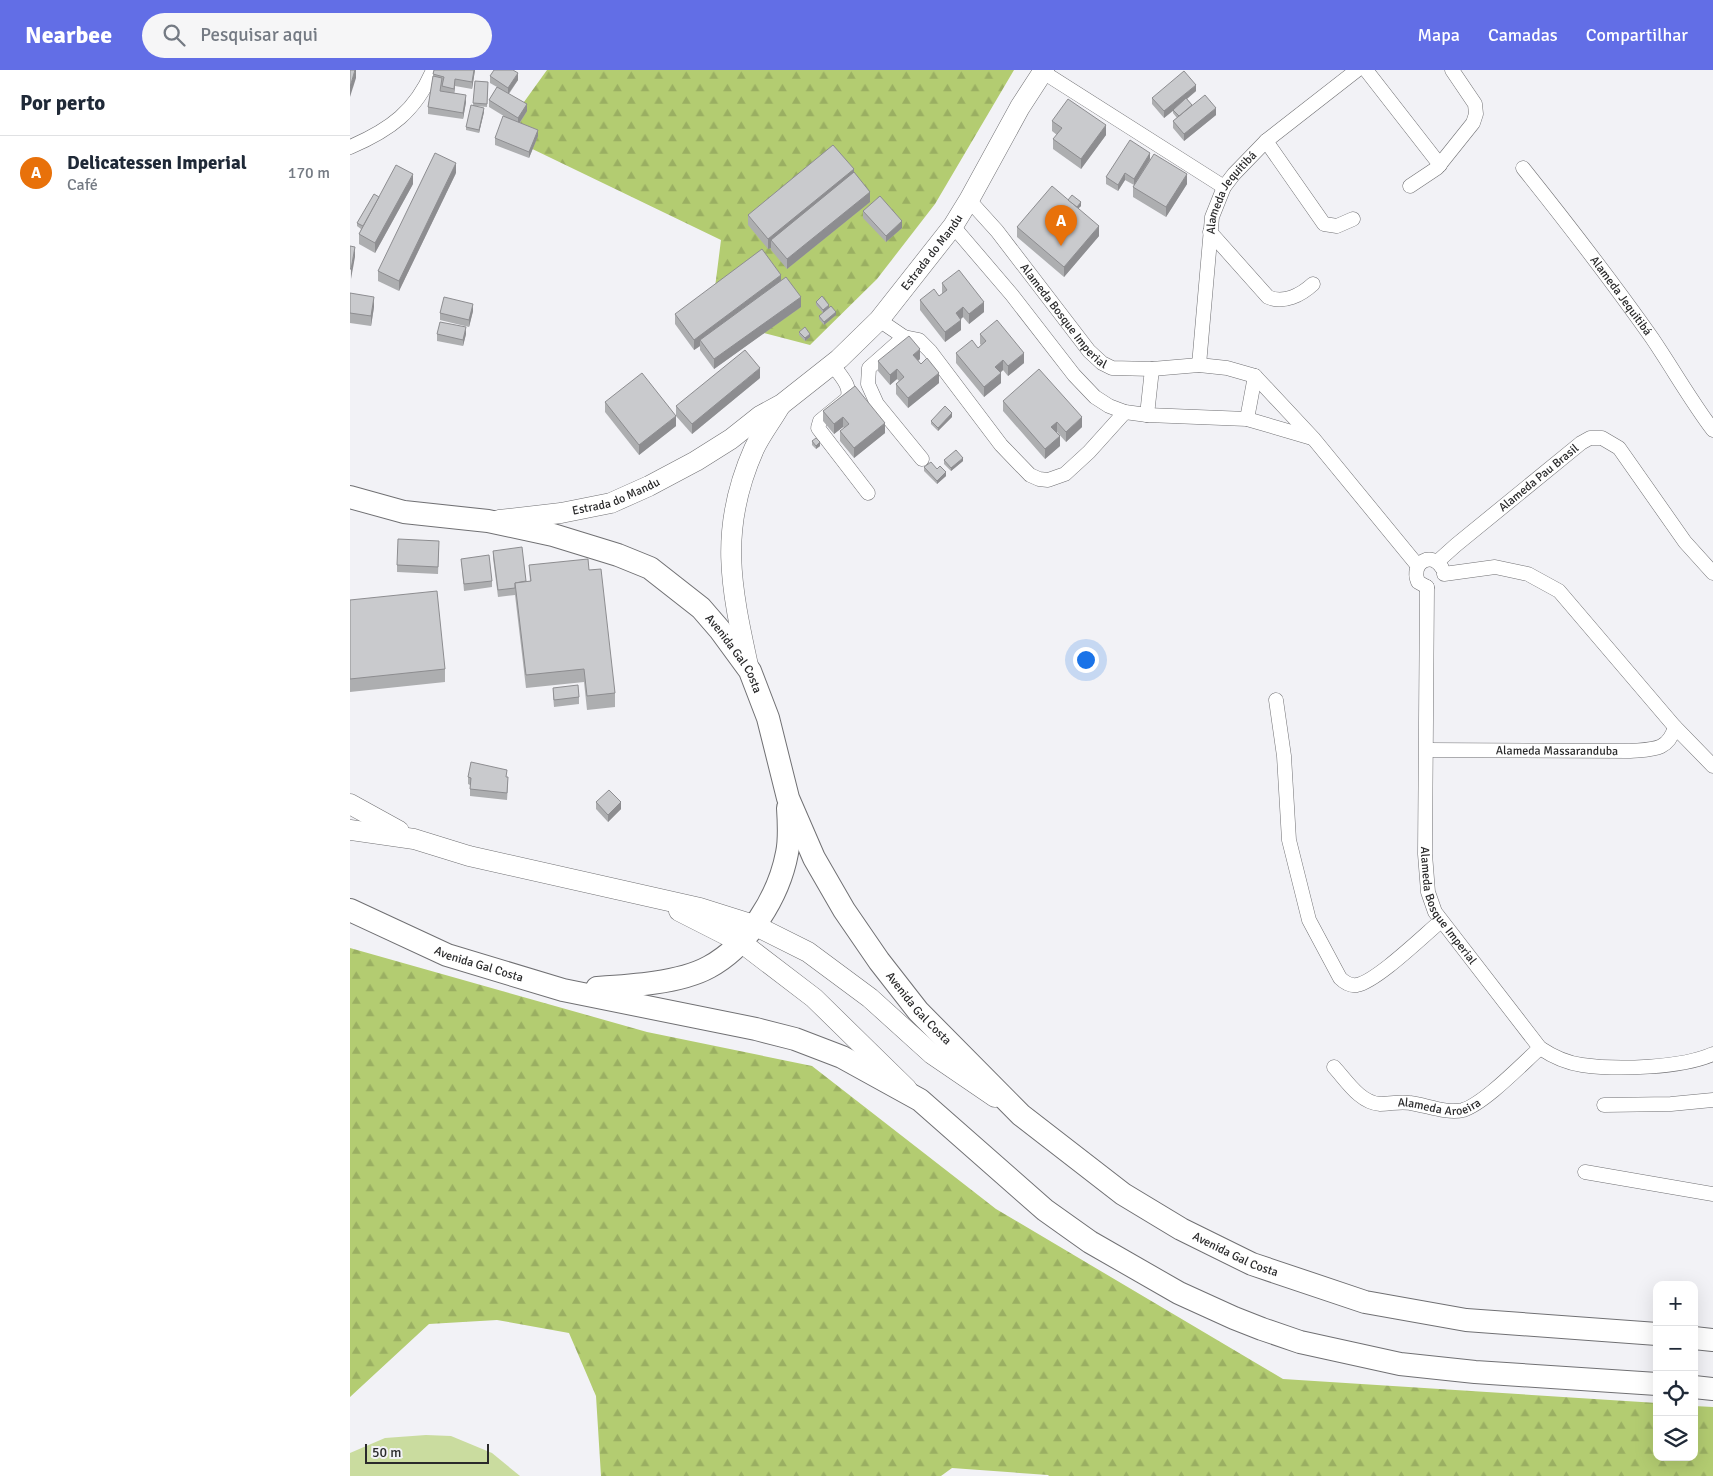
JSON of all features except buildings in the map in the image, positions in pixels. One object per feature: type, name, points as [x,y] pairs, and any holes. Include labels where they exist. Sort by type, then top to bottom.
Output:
[{"type":"main road","name":"Estrada do Mandu","points":[[488,521],[561,513],[611,503],[650,486],[731,439],[760,416],[782,404],[832,364],[879,320],[953,226],[1020,107],[1044,71]]},
{"type":"main road","name":"Estrada do Mandu","points":[[750,672],[737,613],[730,561],[731,532],[736,498],[754,448],[782,404]]},
{"type":"main road","name":"Avenida Gal Costa","points":[[350,497],[404,512],[488,521],[553,535],[618,555],[650,568],[701,608],[720,630],[750,672],[768,718],[788,798],[814,858],[844,910],[879,960],[918,1011],[1021,1115],[1122,1194],[1180,1229],[1252,1264],[1365,1302],[1466,1320],[1653,1334]]},
{"type":"main road","points":[[563,990],[633,986],[687,976],[709,968],[742,943],[777,888],[787,853],[789,829],[788,798]]},
{"type":"main road","points":[[350,804],[414,839]]},
{"type":"main road","points":[[350,830],[414,839],[469,856],[700,908],[754,925],[808,952],[870,998],[932,1054],[1021,1115]]},
{"type":"main road","points":[[650,897],[742,943],[814,998],[920,1100]]},
{"type":"main road","name":"Avenida Gal Costa","points":[[350,910],[447,955],[563,990],[756,1028],[796,1039],[842,1056],[920,1100],[1045,1210],[1090,1242],[1179,1293],[1234,1318],[1300,1342],[1400,1364],[1475,1372],[1653,1384]]},
{"type":"main road","points":[[1698,1338],[1713,1340]]},
{"type":"main road","points":[[1698,1387],[1713,1389]]},
{"type":"street","points":[[350,147],[376,136],[411,109],[426,88],[433,70]]},
{"type":"street","name":"Alameda Jequitibá","points":[[1199,365],[1212,217],[1224,187],[1240,167],[1266,141],[1357,70]]},
{"type":"street","points":[[1366,70],[1440,165]]},
{"type":"street","points":[[1410,186],[1440,165],[1473,124],[1476,114],[1475,104],[1452,70]]},
{"type":"street","points":[[1044,71],[1224,187]]},
{"type":"street","points":[[1266,141],[1324,224],[1337,226],[1353,220]]},
{"type":"street","name":"Alameda Jequitibá","points":[[1523,168],[1604,272],[1713,430]]},
{"type":"street","name":"Alameda Bosque Imperial","points":[[969,200],[997,230],[1089,351],[1102,363],[1112,368],[1152,369],[1199,365],[1227,368],[1255,376],[1313,438],[1418,566],[1416,571],[1418,582],[1427,587],[1426,872],[1428,892],[1435,912],[1441,921],[1540,1048],[1553,1057],[1582,1065],[1631,1067],[1677,1064],[1702,1059],[1713,1054]]},
{"type":"street","points":[[953,226],[1012,295],[1074,375],[1095,397],[1109,406],[1125,412],[1147,415],[1247,419],[1313,438]]},
{"type":"street","points":[[1210,232],[1268,297],[1275,300],[1283,299],[1303,293],[1313,284]]},
{"type":"street","points":[[879,320],[904,336],[919,340],[930,351],[1001,445],[1030,475],[1039,479],[1048,480],[1065,474],[1090,452],[1125,412]]},
{"type":"street","points":[[904,336],[869,368],[868,384],[877,404],[922,459]]},
{"type":"street","points":[[832,364],[850,389],[849,395],[847,399],[820,421],[818,428],[868,493]]},
{"type":"street","points":[[1147,415],[1152,369]]},
{"type":"street","points":[[1247,419],[1255,376]]},
{"type":"street","name":"Alameda Pau Brasil","points":[[1441,568],[1456,545],[1581,443],[1590,438],[1602,438],[1619,448],[1685,542],[1713,573]]},
{"type":"street","points":[[1418,566],[1427,560],[1441,568],[1495,568],[1528,574],[1559,591],[1675,727],[1713,766]]},
{"type":"street","points":[[1427,587],[1437,586],[1440,583],[1441,568]]},
{"type":"street","points":[[1276,700],[1284,756],[1289,840],[1309,920],[1340,978],[1347,984],[1356,985],[1372,979],[1441,921]]},
{"type":"street","name":"Alameda Massaranduba","points":[[1427,750],[1630,751],[1656,749],[1666,744],[1672,736],[1675,727]]},
{"type":"street","name":"Alameda Aroeira","points":[[1334,1066],[1363,1098],[1374,1103],[1408,1102],[1450,1110],[1462,1110],[1477,1102],[1503,1082],[1540,1048]]},
{"type":"street","points":[[1604,1105],[1672,1104],[1713,1100]]},
{"type":"street","points":[[1585,1172],[1713,1194]]},
{"type":"green space","points":[[547,70],[1014,70],[935,204],[877,279],[810,345],[711,319],[721,240],[501,134]]},
{"type":"green space","points":[[350,948],[647,1032],[812,1066],[996,1209],[1283,1379],[1653,1403],[1653,1461],[1698,1461],[1698,1406],[1713,1407],[1713,1476],[1049,1476],[952,1468],[941,1476],[601,1476],[596,1396],[569,1333],[497,1320],[429,1324],[350,1397]]},
{"type":"green space","points":[[426,1435],[451,1436],[492,1453],[520,1476],[350,1476],[350,1453],[385,1438]]},
{"type":"place","name":"Delicatessen Imperial","points":[[1061,246]]}]
